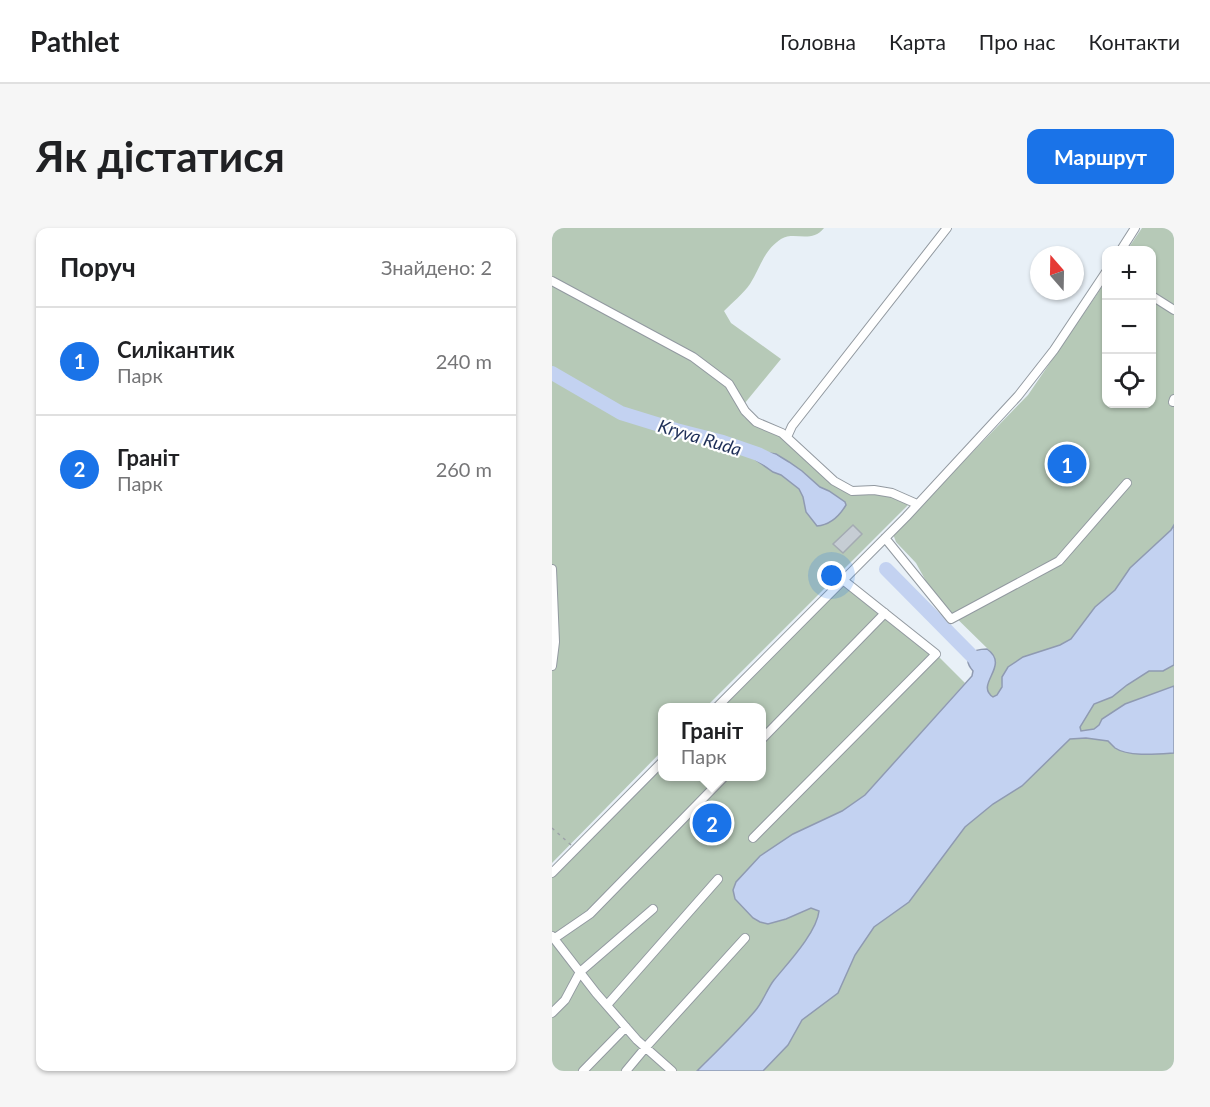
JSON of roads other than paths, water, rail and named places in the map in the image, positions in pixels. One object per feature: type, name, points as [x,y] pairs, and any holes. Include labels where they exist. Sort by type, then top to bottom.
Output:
[{"type":"street","points":[[787,437],[792,426],[947,228]]},
{"type":"street","points":[[1123,246],[1136,228]]},
{"type":"street","points":[[721,703],[885,538],[1018,396],[1054,350],[1102,279]]},
{"type":"street","points":[[552,281],[693,357],[729,384],[745,411],[756,422],[782,433],[834,481],[852,491],[874,490],[892,493],[917,504]]},
{"type":"street","points":[[1156,299],[1174,310]]},
{"type":"street","points":[[885,538],[951,619],[1059,561],[1127,483]]},
{"type":"street","points":[[552,569],[555,642],[552,666]]},
{"type":"street","points":[[753,838],[936,654],[843,580]]},
{"type":"street","points":[[766,735],[885,613]]},
{"type":"street","points":[[552,873],[658,767]]},
{"type":"street","points":[[672,1071],[626,1027],[554,937],[590,914],[721,781]]},
{"type":"street","points":[[607,1005],[718,879]]},
{"type":"street","points":[[552,1013],[565,1000],[580,972],[653,909]]},
{"type":"street","points":[[626,1071],[745,938]]},
{"type":"street","points":[[583,1071],[626,1027]]},
{"type":"water","points":[[763,452],[776,454],[802,471],[820,487],[845,502],[844,509],[830,522],[817,526],[806,512],[799,489],[756,460],[758,454]]},
{"type":"water","points":[[1174,525],[1174,665],[1163,671],[1149,671],[1112,697],[1094,704],[1080,727],[1081,731],[1094,729],[1102,719],[1125,704],[1174,686],[1174,753],[1135,754],[1121,751],[1108,741],[1086,738],[1070,739],[1022,786],[993,804],[965,827],[909,902],[874,927],[855,955],[838,993],[802,1020],[788,1045],[763,1071],[697,1071],[758,1007],[774,980],[808,938],[819,911],[811,908],[768,924],[760,922],[735,899],[733,890],[736,882],[760,856],[793,834],[842,811],[865,795],[972,676],[973,671],[968,658],[973,652],[987,649],[993,655],[994,668],[987,686],[988,692],[993,697],[997,695],[1002,687],[1002,677],[1008,667],[1023,657],[1071,639],[1095,607],[1115,590],[1130,568]]},
{"type":"waterway","name":"Kryva Ruda","points":[[552,373],[621,413],[723,442],[774,462]]},
{"type":"waterway","points":[[886,569],[973,657]]},
{"type":"place","name":"Силікантик","points":[[1067,464]]},
{"type":"place","name":"Граніт","points":[[712,823]]}]
